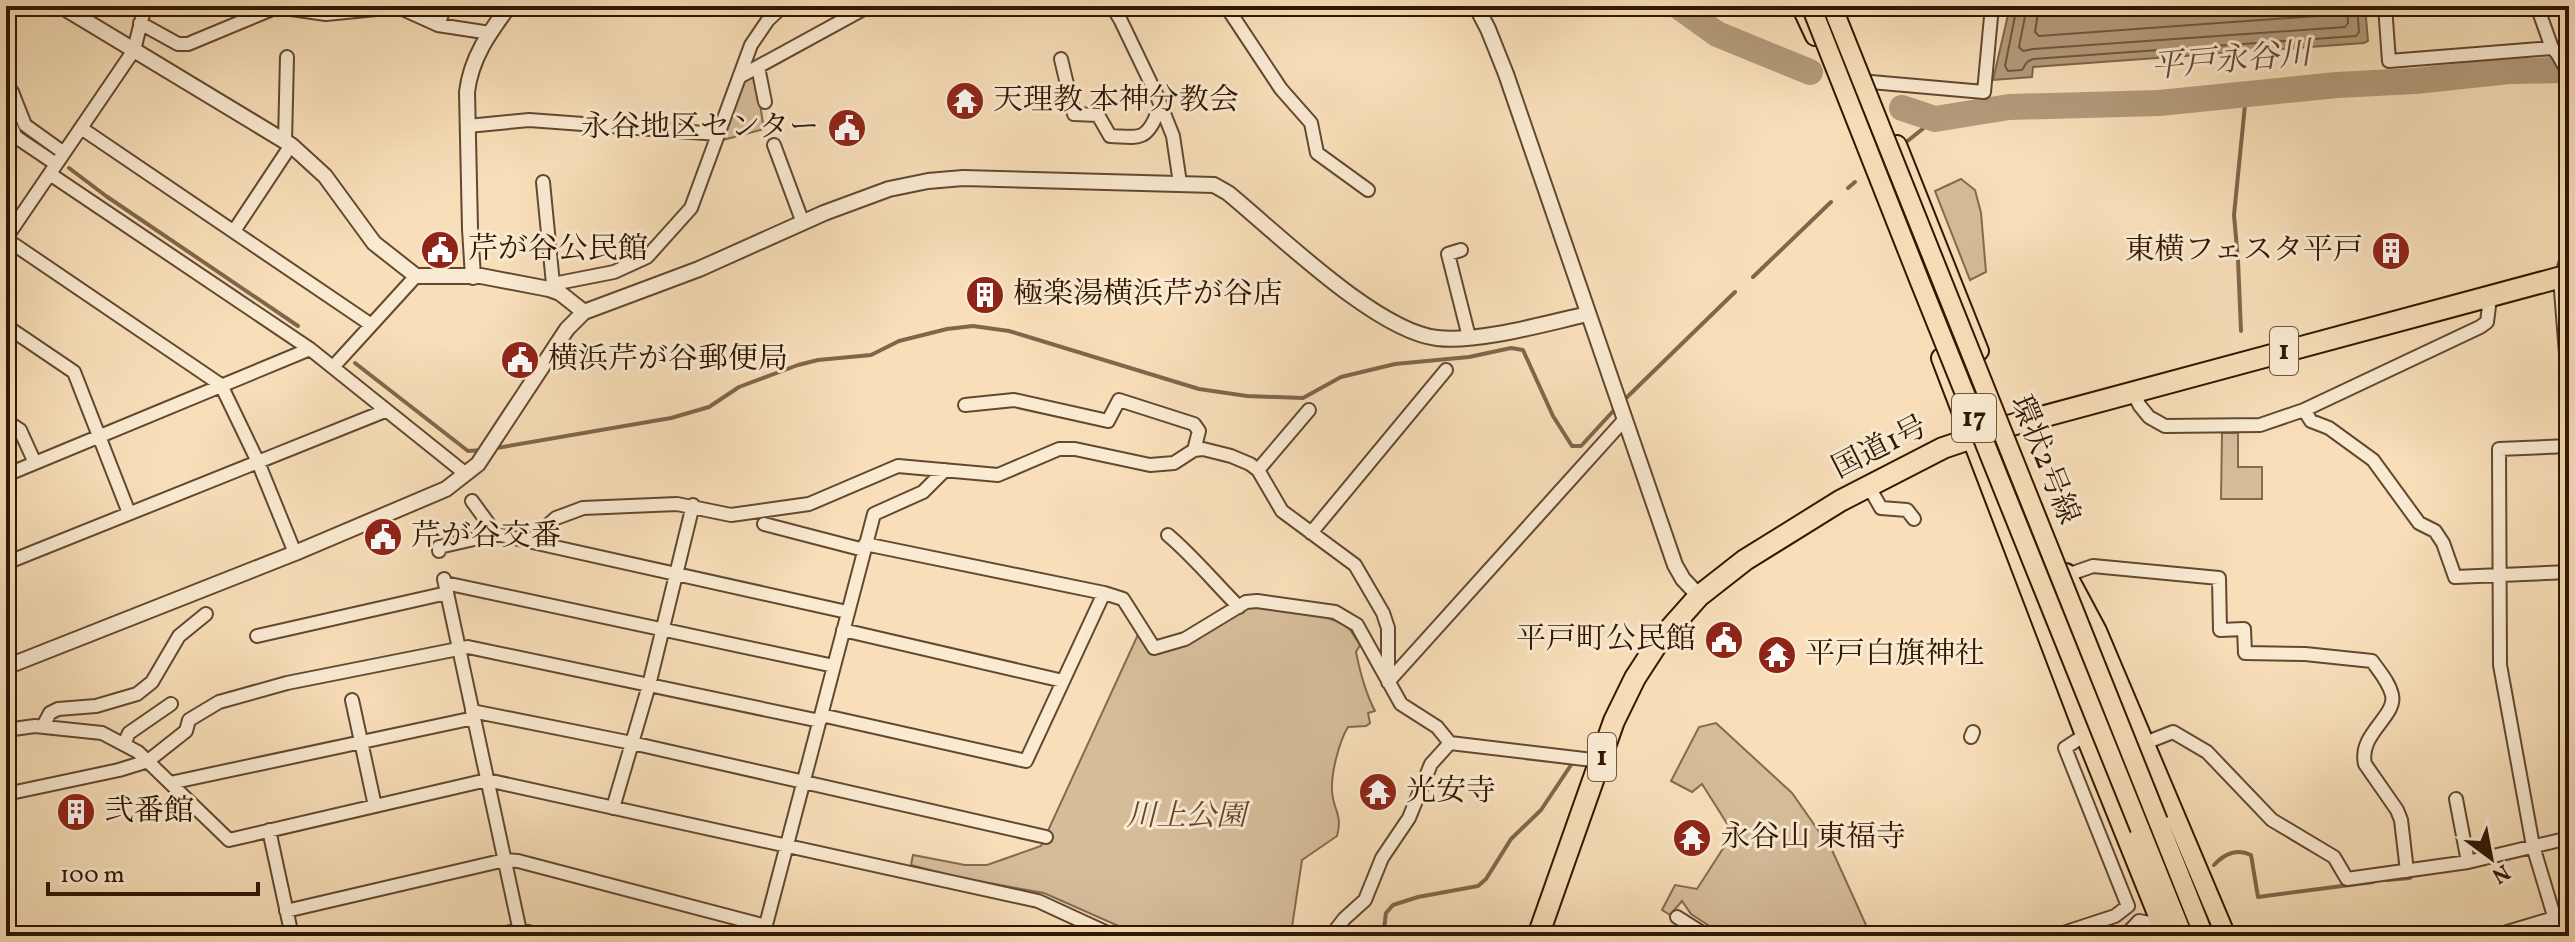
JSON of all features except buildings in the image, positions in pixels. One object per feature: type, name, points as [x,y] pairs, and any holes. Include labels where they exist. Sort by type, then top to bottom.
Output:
[{"type":"highway","name":"国道1号","points":[[1538,936],[1614,721],[1635,678],[1659,641],[1699,596],[1745,560],[1840,501],[1920,459],[1972,438],[2132,391],[2565,276]]},
{"type":"main road","points":[[1801,6],[1869,170],[2085,735],[2164,930]]},
{"type":"main road","name":"環状2号線","points":[[1811,6],[1920,282],[2149,825],[2204,936]]},
{"type":"main road","name":"環状2号線","points":[[1832,6],[2149,825],[2183,936]]},
{"type":"main road","points":[[1841,6],[1950,275],[2022,468],[2067,575],[2097,631],[2226,936]]},
{"type":"street","points":[[61,6],[288,143],[325,176],[374,243],[416,276],[473,277],[551,286],[614,272],[647,257],[691,208],[751,45],[768,20],[783,6]]},
{"type":"street","points":[[145,6],[134,50],[6,239],[221,385],[258,462],[295,553]]},
{"type":"street","points":[[140,23],[178,44],[188,44],[277,7],[326,14],[396,6],[438,25],[490,33]]},
{"type":"street","points":[[438,25],[445,6]]},
{"type":"street","points":[[473,277],[469,76],[475,57],[509,6]]},
{"type":"street","points":[[741,76],[869,6]]},
{"type":"street","points":[[1112,6],[1173,136],[1180,183]]},
{"type":"street","points":[[1226,6],[1281,89],[1311,123],[1317,153],[1368,190]]},
{"type":"street","points":[[1476,6],[1506,74],[1675,565],[1699,596]]},
{"type":"street","points":[[1871,82],[1984,92],[1992,6]]},
{"type":"street","points":[[2385,6],[2389,61],[2554,50]]},
{"type":"street","points":[[2537,6],[2554,50],[2569,74]]},
{"type":"street","points":[[234,231],[288,143],[287,57]]},
{"type":"street","points":[[1061,59],[1074,114],[1098,115],[1110,136],[1140,137],[1151,131],[1157,114],[1163,112]]},
{"type":"street","points":[[758,67],[765,102]]},
{"type":"street","points":[[6,86],[12,92],[25,125],[57,164]]},
{"type":"street","points":[[6,115],[16,137],[310,349],[466,474]]},
{"type":"street","points":[[468,126],[529,120],[718,134]]},
{"type":"street","points":[[16,137],[25,125]]},
{"type":"street","points":[[81,128],[370,324]]},
{"type":"street","points":[[774,145],[803,223]]},
{"type":"street","points":[[6,667],[295,553],[446,489],[478,464],[567,329],[584,312],[699,269],[889,189],[963,178],[1214,185],[1228,193],[1329,278],[1393,323],[1412,332],[1438,338],[1469,337],[1588,314]]},
{"type":"street","points":[[543,182],[551,286],[584,312]]},
{"type":"street","points":[[1461,250],[1448,254],[1469,337]]},
{"type":"street","points":[[2569,251],[2565,276],[2569,379]]},
{"type":"street","points":[[333,367],[416,276]]},
{"type":"street","points":[[2132,391],[2149,417],[2165,426],[2260,425],[2304,410],[2480,327],[2487,322],[2490,298]]},
{"type":"street","points":[[6,326],[74,372],[129,513]]},
{"type":"street","points":[[6,475],[310,349]]},
{"type":"street","points":[[1311,533],[1446,370]]},
{"type":"street","points":[[965,405],[1014,400],[1108,421],[1119,400],[1194,424],[1199,431],[1194,450]]},
{"type":"street","points":[[1258,470],[1309,410]]},
{"type":"street","points":[[2304,410],[2311,421],[2329,428],[2373,460],[2419,523],[2435,531],[2443,543],[2455,577],[2569,572]]},
{"type":"street","points":[[6,563],[385,411]]},
{"type":"street","points":[[1388,682],[1625,419]]},
{"type":"street","points":[[6,421],[20,430],[35,463]]},
{"type":"street","points":[[2560,936],[2533,846],[2500,665],[2499,449],[2569,446]]},
{"type":"street","points":[[731,515],[809,504],[898,466],[998,475],[1059,449],[1075,449],[1150,465],[1174,463],[1194,450],[1203,449],[1231,456],[1258,470],[1282,511],[1355,565],[1383,613],[1388,628],[1388,682]]},
{"type":"street","points":[[286,911],[505,860],[518,861],[765,931],[874,514],[914,498],[945,470]]},
{"type":"street","points":[[1869,487],[1881,508],[1907,510],[1914,519]]},
{"type":"street","points":[[472,501],[496,534]]},
{"type":"street","points":[[613,808],[649,685],[693,505]]},
{"type":"street","points":[[530,541],[556,518],[583,508],[693,505],[864,547],[1104,593],[1123,599],[1154,648],[1185,639],[1246,602],[1335,612],[1357,625],[1401,704],[1437,727],[1450,743],[1601,761]]},
{"type":"street","points":[[439,551],[439,547],[496,534],[847,612]]},
{"type":"street","points":[[1168,535],[1239,607]]},
{"type":"street","points":[[2067,575],[2093,566],[2219,578],[2220,630],[2244,629],[2245,653],[2305,654],[2372,661],[2387,682],[2392,703],[2366,740],[2363,758],[2401,820],[2407,871]]},
{"type":"street","points":[[446,585],[520,933]]},
{"type":"street","points":[[257,636],[446,585],[834,666]]},
{"type":"street","points":[[6,794],[148,761],[186,731],[189,720],[219,702],[287,683],[468,647],[1026,761],[1104,593]]},
{"type":"street","points":[[43,726],[50,713],[58,709],[96,706],[137,694],[152,682],[179,636],[206,614]]},
{"type":"street","points":[[843,630],[1063,681]]},
{"type":"street","points":[[352,700],[375,806]]},
{"type":"street","points":[[124,744],[129,733],[171,704]]},
{"type":"street","points":[[170,783],[473,715],[632,743],[1046,837]]},
{"type":"street","points":[[6,730],[43,726],[102,733],[138,752],[229,840],[487,780],[1038,901],[1114,936]]},
{"type":"street","points":[[2145,743],[2173,732],[2207,752],[2272,820],[2334,857],[2347,879],[2468,862],[2569,838]]},
{"type":"street","points":[[2054,936],[2115,916],[2128,906],[2065,748],[2085,735]]},
{"type":"street","points":[[1331,936],[1365,900],[1382,858],[1409,818],[1431,764],[1450,743]]},
{"type":"street","points":[[2456,799],[2468,862]]},
{"type":"street","points":[[269,830],[292,936]]},
{"type":"street","points":[[1677,917],[1707,936]]},
{"type":"street","points":[[2494,936],[2554,918]]},
{"type":"street","points":[[2125,936],[2139,921],[2164,930]]},
{"type":"street","points":[[491,936],[520,933],[545,936]]},
{"type":"green space","points":[[755,74],[764,129],[723,140],[745,79]]},
{"type":"green space","points":[[1961,179],[1975,190],[1981,213],[1986,272],[1970,280],[1935,191]]},
{"type":"green space","points":[[2222,433],[2238,433],[2238,467],[2262,467],[2262,499],[2221,499]]},
{"type":"green space","name":"川上公園","points":[[1246,602],[1328,618],[1347,625],[1360,645],[1356,652],[1359,667],[1375,711],[1368,713],[1370,723],[1366,726],[1348,727],[1339,749],[1332,784],[1339,822],[1337,836],[1302,860],[1292,927],[1310,936],[1141,936],[1044,893],[956,877],[911,865],[913,855],[965,865],[987,865],[1041,846],[1141,628],[1154,648]]},
{"type":"green space","points":[[1716,723],[1792,793],[1832,850],[1871,936],[1725,936],[1691,914],[1682,901],[1670,915],[1662,910],[1675,885],[1697,889],[1733,833],[1702,784],[1692,792],[1671,781],[1699,727]]},
{"type":"water","points":[[2010,6],[2365,6],[2368,41],[2033,67],[2032,77],[1993,80]]},
{"type":"waterway","name":"平戸永谷川","points":[[1678,6],[1717,34],[1810,72]]},
{"type":"waterway","name":"平戸永谷川","points":[[1902,108],[1935,119],[2009,107],[2159,103],[2509,71],[2569,70]]},
{"type":"waterway","points":[[2241,331],[2234,215],[2246,95]]},
{"type":"waterway","points":[[6,98],[14,118]]},
{"type":"waterway","points":[[1905,143],[1935,119]]},
{"type":"waterway","points":[[30,138],[40,146]]},
{"type":"waterway","points":[[69,168],[298,326]]},
{"type":"waterway","points":[[1848,188],[1855,182]]},
{"type":"waterway","points":[[1753,277],[1831,202]]},
{"type":"waterway","points":[[1622,402],[1735,292]]},
{"type":"waterway","points":[[491,449],[671,418],[709,407],[739,387],[798,365],[871,355],[899,341],[973,326],[1009,331],[1199,389],[1247,396],[1303,398],[1341,377],[1395,364],[1469,357],[1511,348],[1523,350],[1553,416],[1572,446],[1581,446],[1616,408]]},
{"type":"waterway","points":[[355,363],[468,451],[483,450]]},
{"type":"waterway","points":[[1383,936],[1386,913],[1393,905],[1478,886],[1486,879],[1511,839],[1541,810],[1571,765]]},
{"type":"waterway","points":[[2214,865],[2231,853],[2251,855],[2258,897],[2373,882]]},
{"type":"waterway","points":[[2387,880],[2410,878]]},
{"type":"place","name":"天理教 本神分教会","points":[[965,101]]},
{"type":"place","name":"永谷地区センター","points":[[847,128]]},
{"type":"place","name":"芹が谷公民館","points":[[440,250]]},
{"type":"place","name":"東横フェスタ平戸","points":[[2391,251]]},
{"type":"place","name":"極楽湯横浜芹が谷店","points":[[985,295]]},
{"type":"place","name":"横浜芹が谷郵便局","points":[[520,360]]},
{"type":"place","name":"芹が谷交番","points":[[383,537]]},
{"type":"place","name":"平戸町公民館","points":[[1724,640]]},
{"type":"place","name":"平戸白旗神社","points":[[1777,655]]},
{"type":"place","name":"光安寺","points":[[1378,792]]},
{"type":"place","name":"弐番館","points":[[76,812]]},
{"type":"place","name":"永谷山 東福寺","points":[[1692,838]]}]
